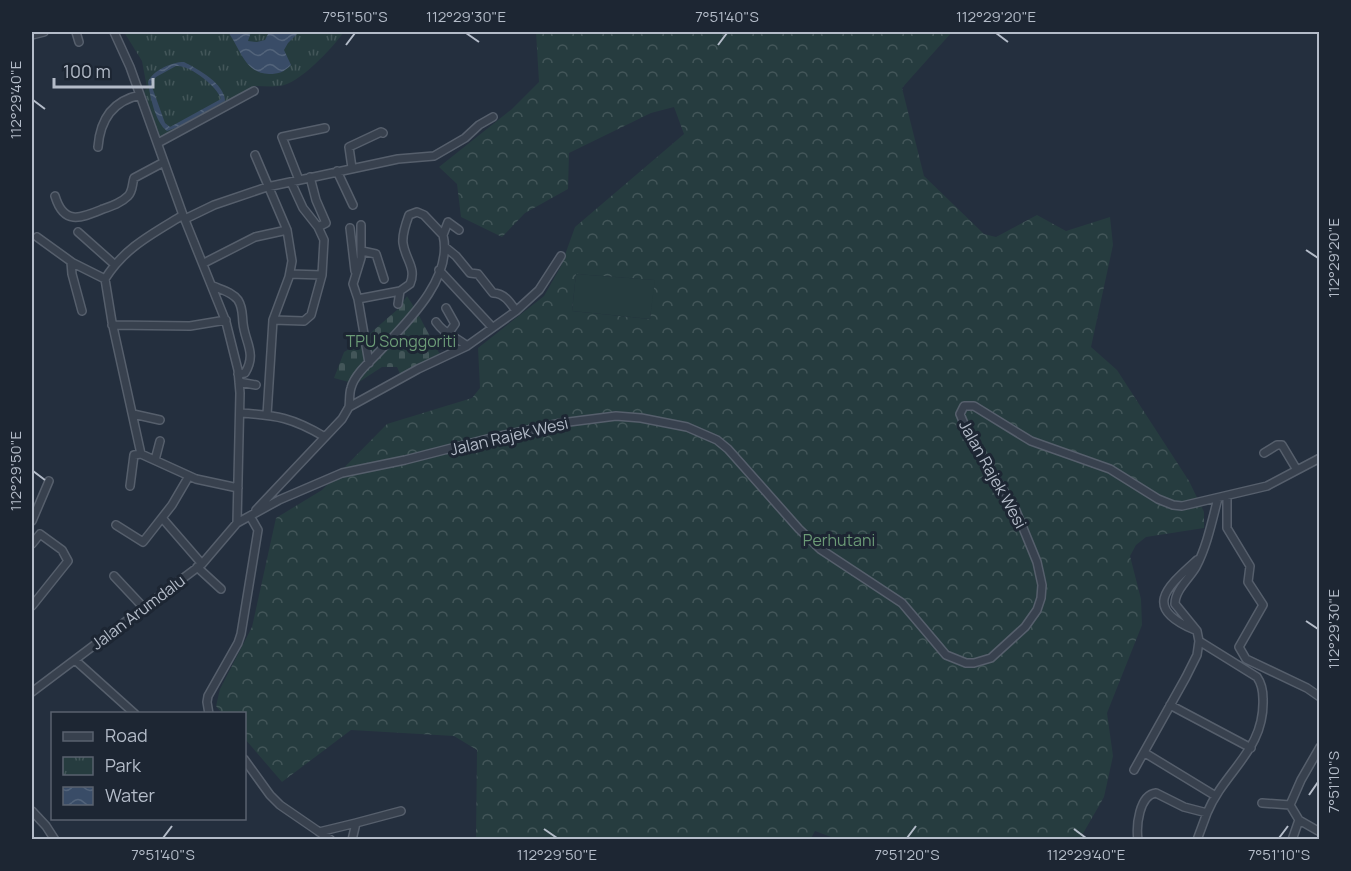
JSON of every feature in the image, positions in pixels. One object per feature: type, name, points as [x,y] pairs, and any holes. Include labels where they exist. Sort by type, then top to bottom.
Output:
[{"type":"street","points":[[32,36],[44,32]]},
{"type":"street","points":[[76,32],[79,42]]},
{"type":"street","points":[[114,32],[140,95],[184,217],[226,320],[239,378],[237,523]]},
{"type":"street","points":[[158,143],[254,91]]},
{"type":"street","points":[[98,147],[101,126],[107,116],[132,96],[140,95]]},
{"type":"street","points":[[141,454],[112,325],[105,279],[114,264],[127,251],[184,217],[267,187],[399,159],[434,156],[465,138],[493,117]]},
{"type":"street","points":[[273,320],[308,320],[322,275],[324,240],[318,227],[303,208],[282,137],[325,128]]},
{"type":"street","points":[[352,168],[350,146],[373,134],[383,133]]},
{"type":"street","points":[[255,154],[287,230],[292,261],[290,274],[273,320],[267,415]]},
{"type":"street","points":[[55,196],[63,212],[79,219],[118,204],[130,194],[134,178],[164,162]]},
{"type":"street","points":[[337,171],[353,205]]},
{"type":"street","points":[[310,177],[316,200],[326,223],[318,227]]},
{"type":"street","points":[[358,299],[400,291],[410,284],[413,270],[403,243],[409,215],[413,212],[421,213],[443,235]]},
{"type":"street","points":[[209,712],[208,696],[241,634],[258,530],[251,515],[342,419],[349,407],[350,389],[353,384],[430,293],[443,262],[445,247],[443,235],[448,222],[459,230]]},
{"type":"street","points":[[362,225],[362,251],[353,284],[358,299],[369,363]]},
{"type":"street","points":[[350,228],[355,277]]},
{"type":"street","points":[[204,263],[255,237],[287,230]]},
{"type":"street","points":[[78,232],[114,264]]},
{"type":"street","points":[[37,237],[71,262],[105,279]]},
{"type":"street","points":[[445,247],[470,273],[478,274],[493,293],[500,293],[516,311]]},
{"type":"street","points":[[362,251],[376,254],[384,279]]},
{"type":"street","points":[[349,407],[418,369],[467,346],[516,311],[539,290],[561,256]]},
{"type":"street","points":[[71,262],[82,311]]},
{"type":"street","points":[[439,270],[492,327]]},
{"type":"street","points":[[290,274],[322,275]]},
{"type":"street","points":[[213,286],[231,293],[243,309],[243,323],[249,340],[251,362],[239,378]]},
{"type":"street","points":[[398,304],[400,291]]},
{"type":"street","points":[[446,308],[455,324],[448,334]]},
{"type":"street","points":[[112,325],[190,326],[226,320]]},
{"type":"street","points":[[436,322],[443,332],[467,346]]},
{"type":"street","points":[[239,378],[256,385]]},
{"type":"street","name":"Jalan Rajek Wesi","points":[[237,523],[299,491],[342,473],[561,423],[616,416],[640,418],[687,427],[717,440],[728,449],[813,542],[855,573],[902,603],[946,655],[966,663],[974,663],[991,658],[1025,627],[1037,610],[1042,585],[1037,562],[1014,506],[982,460],[963,424],[960,414],[964,406],[974,406],[1031,441],[1110,469],[1158,499],[1173,505],[1182,506],[1267,486],[1320,458]]},
{"type":"street","points":[[240,413],[295,420],[326,437]]},
{"type":"street","points":[[133,414],[160,420]]},
{"type":"street","points":[[155,460],[160,441]]},
{"type":"street","points":[[1264,453],[1277,445],[1282,445],[1297,470]]},
{"type":"street","points":[[130,486],[136,453],[196,480],[238,488]]},
{"type":"street","points":[[116,525],[143,543],[163,519],[189,476]]},
{"type":"street","points":[[32,606],[68,561],[62,550],[40,534],[32,523],[49,481]]},
{"type":"street","points":[[1227,496],[1227,528],[1250,566],[1248,582],[1263,605],[1239,647],[1242,655],[1320,697]]},
{"type":"street","points":[[1134,770],[1197,655],[1199,641],[1197,631],[1178,609],[1175,598],[1200,557],[1218,498]]},
{"type":"street","points":[[163,519],[221,589]]},
{"type":"street","name":"Jalan Arumdalu","points":[[32,692],[200,566],[237,523]]},
{"type":"street","points":[[32,544],[40,534]]},
{"type":"street","points":[[1197,631],[1172,618],[1165,610],[1163,599],[1170,584],[1200,557]]},
{"type":"street","points":[[114,576],[144,608]]},
{"type":"street","points":[[1197,840],[1214,795],[1251,748],[1263,718],[1262,685],[1257,677],[1199,641]]},
{"type":"street","points":[[75,660],[133,712]]},
{"type":"street","points":[[1170,705],[1251,748]]},
{"type":"street","points":[[1290,805],[1305,772],[1320,747]]},
{"type":"street","points":[[1145,753],[1214,795]]},
{"type":"street","points":[[246,762],[280,805],[331,840]]},
{"type":"street","points":[[1138,840],[1139,814],[1151,793],[1156,793],[1191,810],[1207,813]]},
{"type":"street","points":[[1262,803],[1290,805]]},
{"type":"street","points":[[1290,805],[1299,820],[1320,832]]},
{"type":"street","points":[[32,811],[55,840]]},
{"type":"street","points":[[320,832],[401,811]]},
{"type":"street","points":[[1292,840],[1299,820]]},
{"type":"street","points":[[352,840],[356,823]]},
{"type":"green space","points":[[124,32],[344,32],[324,55],[296,79],[279,86],[255,86],[252,90],[162,138],[144,91],[147,88],[142,61]]},
{"type":"green space","name":"Perhutani","points":[[536,32],[952,32],[902,88],[924,176],[984,234],[996,237],[1037,215],[1066,231],[1110,217],[1113,245],[1091,347],[1117,370],[1189,481],[1204,512],[1204,528],[1146,537],[1136,545],[1130,556],[1141,599],[1142,625],[1107,713],[1113,756],[1104,797],[1081,837],[1077,839],[839,840],[815,831],[810,840],[476,839],[477,750],[454,736],[351,730],[282,782],[246,740],[246,712],[221,712],[216,706],[220,689],[252,627],[276,518],[322,490],[387,424],[472,398],[480,388],[478,348],[544,296],[561,266],[575,227],[684,134],[674,107],[651,113],[569,153],[568,189],[525,213],[502,237],[461,217],[457,184],[439,167],[512,109],[539,82]],"holes":[[[576,274],[654,280],[650,319],[572,311]]]},
{"type":"green space","points":[[576,274],[655,280],[650,319],[572,311]]},
{"type":"green space","name":"TPU Songgoriti","points":[[407,296],[441,356],[401,376],[397,367],[382,367],[356,384],[334,378],[344,352],[359,343],[398,309]]},
{"type":"water","points":[[228,32],[251,32],[248,41],[257,42],[265,40],[269,32],[299,32],[284,50],[291,65],[276,74],[254,70],[244,59]]},
{"type":"water","points":[[184,62],[216,83],[225,101],[167,131],[156,115],[148,82],[158,70]],"holes":[[[176,66],[182,66],[202,77],[215,88],[221,99],[170,127],[165,123],[151,84],[156,77]]]}]
